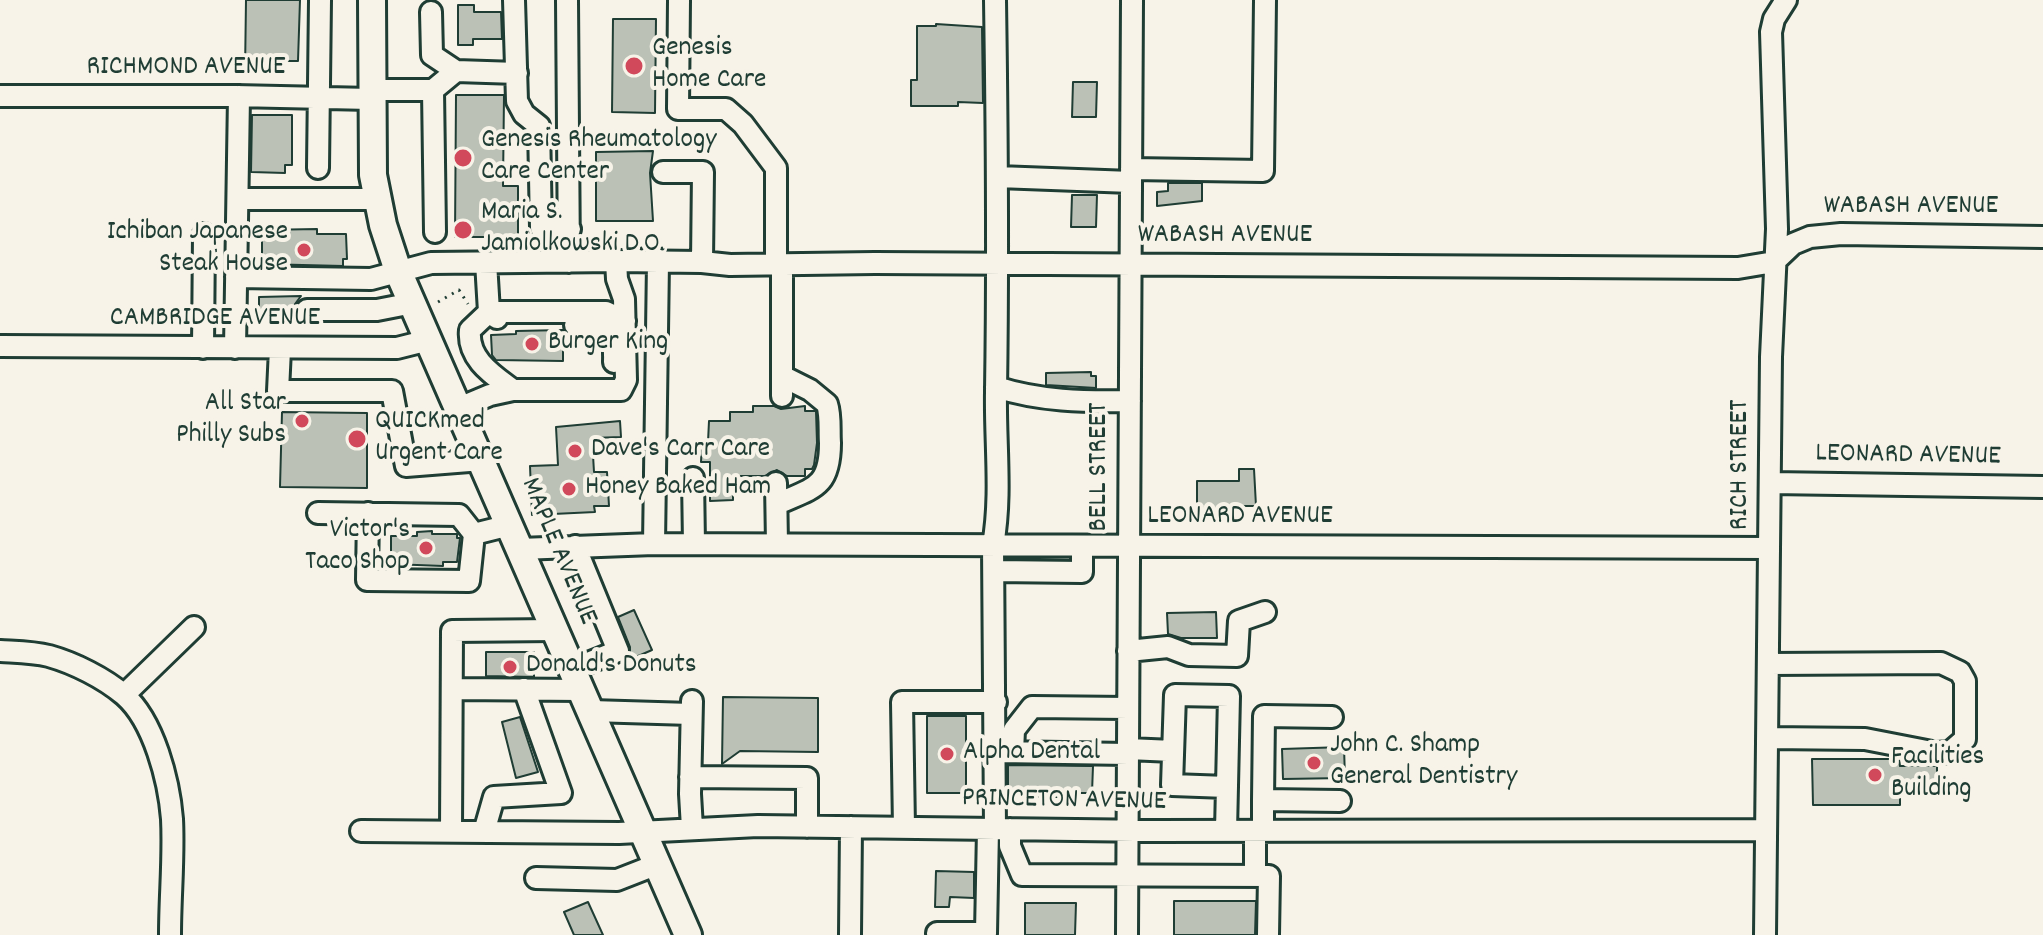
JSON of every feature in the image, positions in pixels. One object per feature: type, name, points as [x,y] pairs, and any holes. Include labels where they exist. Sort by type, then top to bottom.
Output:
[{"type":"main road","name":"MAPLE AVENUE","points":[[372,0],[373,175],[398,271],[425,302],[429,340],[688,935]]},
{"type":"street","points":[[318,168],[320,0]]},
{"type":"street","points":[[514,0],[517,101],[524,114],[539,126],[568,126]]},
{"type":"street","points":[[567,0],[569,262]]},
{"type":"street","points":[[679,0],[678,109],[726,109],[743,124],[776,168],[782,386],[810,390],[827,404],[830,466],[824,478],[812,489],[776,494],[777,544]]},
{"type":"street","points":[[937,933],[986,933],[1005,752],[996,702],[993,545],[998,520],[995,0]]},
{"type":"street","name":"BELL STREET","points":[[1127,935],[1132,0]]},
{"type":"street","points":[[998,177],[1263,171],[1265,0]]},
{"type":"street","name":"RICH STREET","points":[[1765,935],[1771,357],[1777,229],[1771,32],[1774,19],[1786,0]]},
{"type":"street","points":[[431,12],[432,55],[456,71],[517,73]]},
{"type":"street","points":[[435,232],[433,90],[456,71]]},
{"type":"street","name":"RICHMOND AVENUE","points":[[0,96],[318,98],[433,90]]},
{"type":"street","points":[[235,348],[239,96]]},
{"type":"street","points":[[539,126],[541,228],[570,229]]},
{"type":"street","points":[[663,172],[703,172],[702,262]]},
{"type":"street","points":[[238,199],[378,199]]},
{"type":"street","points":[[203,348],[204,234]]},
{"type":"street","name":"WABASH AVENUE","points":[[236,277],[371,279],[431,263],[486,262],[569,262],[617,270],[658,262],[1738,268],[1774,262],[1793,244],[1810,237],[1841,234],[2043,237]]},
{"type":"street","points":[[486,262],[482,313],[470,330],[469,340],[481,366],[513,390]]},
{"type":"street","points":[[654,544],[658,262]]},
{"type":"street","points":[[606,312],[617,270]]},
{"type":"street","points":[[459,408],[490,395],[513,390],[621,390],[626,380],[625,321],[624,299],[617,270]]},
{"type":"street","points":[[307,310],[377,310],[425,302]]},
{"type":"street","points":[[482,313],[606,312],[625,321]]},
{"type":"street","points":[[482,313],[507,325],[606,327],[611,333],[614,347],[613,377],[606,390]]},
{"type":"street","name":"CAMBRIDGE AVENUE","points":[[0,346],[397,348],[429,340]]},
{"type":"street","points":[[280,349],[278,391],[392,391],[406,466],[482,460]]},
{"type":"street","points":[[996,387],[1023,396],[1088,402],[1130,401]]},
{"type":"street","points":[[693,478],[694,544]]},
{"type":"street","name":"LEONARD AVENUE","points":[[1771,483],[2043,487]]},
{"type":"street","points":[[318,513],[368,513],[459,515],[474,534],[469,581],[367,580],[368,513]]},
{"type":"street","name":"LEONARD AVENUE","points":[[474,534],[575,546],[1769,548]]},
{"type":"street","points":[[575,546],[618,651],[582,690]]},
{"type":"street","points":[[994,571],[1082,572],[1082,546]]},
{"type":"street","points":[[1128,651],[1168,647],[1189,655],[1237,656],[1239,621],[1265,612]]},
{"type":"street","points":[[124,695],[194,627]]},
{"type":"street","points":[[451,831],[452,631],[556,630]]},
{"type":"street","points":[[0,651],[49,656],[89,673],[124,695],[146,726],[166,775],[172,840],[170,935]]},
{"type":"street","points":[[1768,664],[1941,663],[1960,672],[1965,681],[1965,739],[1950,752],[1937,753],[1865,739],[1768,738]]},
{"type":"street","points":[[453,689],[582,690],[691,707],[692,828]]},
{"type":"street","points":[[484,832],[494,797],[561,793],[524,689]]},
{"type":"street","points":[[1226,831],[1227,787],[1229,696],[1175,695],[1172,785],[1227,787]]},
{"type":"street","points":[[904,828],[902,702],[996,702]]},
{"type":"street","points":[[1005,752],[1014,730],[1032,707],[1128,708]]},
{"type":"street","points":[[1255,876],[1263,800],[1264,716],[1332,717]]},
{"type":"street","points":[[1005,752],[1173,751]]},
{"type":"street","points":[[690,777],[807,778],[807,827]]},
{"type":"street","points":[[1263,800],[1340,801]]},
{"type":"street","name":"PRINCETON AVENUE","points":[[361,831],[643,832],[692,828],[807,827],[1128,831],[1766,830]]},
{"type":"street","points":[[850,935],[851,827]]},
{"type":"street","points":[[998,829],[1010,846],[1022,875],[1269,876],[1268,935]]},
{"type":"street","points":[[536,878],[617,880],[658,864]]},
{"type":"path","points":[[425,302],[459,290],[482,313]]},
{"type":"building","points":[[246,0],[300,0],[298,61],[270,61],[270,73],[245,73]]},
{"type":"building","points":[[458,5],[474,5],[474,12],[501,12],[502,39],[473,39],[473,45],[458,45]]},
{"type":"building","name":"Genesis Home Care","points":[[613,19],[656,19],[655,113],[612,112]]},
{"type":"building","points":[[917,26],[982,27],[983,103],[911,106],[911,80],[917,80]]},
{"type":"building","points":[[1073,82],[1097,82],[1096,117],[1072,117]]},
{"type":"building","points":[[456,95],[504,95],[503,186],[518,186],[518,237],[455,237]]},
{"type":"building","points":[[252,115],[292,115],[292,165],[285,165],[285,173],[251,172]]},
{"type":"building","points":[[653,151],[650,173],[653,221],[596,221],[596,152]]},
{"type":"building","points":[[1168,183],[1202,183],[1202,201],[1157,206],[1157,192],[1168,191]]},
{"type":"building","points":[[1072,195],[1097,195],[1096,227],[1071,227]]},
{"type":"building","name":"Ichiban Japanese Steak House","points":[[317,229],[317,234],[346,234],[347,259],[343,259],[343,266],[262,264],[262,230]]},
{"type":"building","points":[[301,296],[295,304],[296,316],[259,316],[259,297]]},
{"type":"building","name":"Burger King","points":[[563,330],[567,335],[567,350],[563,350],[563,361],[496,360],[492,355],[491,335]]},
{"type":"building","points":[[1091,372],[1091,376],[1096,376],[1096,388],[1046,385],[1046,373]]},
{"type":"building","points":[[753,406],[781,409],[805,406],[805,411],[816,411],[814,465],[812,469],[805,469],[805,476],[787,476],[777,470],[765,476],[733,476],[733,500],[710,501],[710,462],[701,462],[702,442],[708,442],[709,421],[730,421],[730,412],[753,412]]},
{"type":"building","points":[[282,412],[367,413],[367,488],[280,487]]},
{"type":"building","name":"Honey Baked Ham","points":[[620,421],[621,437],[592,438],[594,472],[607,472],[609,506],[594,506],[595,512],[532,515],[530,466],[558,465],[556,427]]},
{"type":"building","points":[[1239,469],[1254,469],[1256,506],[1225,506],[1225,515],[1197,515],[1197,481],[1239,481]]},
{"type":"building","name":"Victor's Taco Shop","points":[[432,531],[432,534],[457,534],[460,538],[457,562],[443,562],[443,566],[391,564],[391,536],[417,536],[417,532]]},
{"type":"building","points":[[634,610],[652,650],[629,660],[630,647],[618,617]]},
{"type":"building","points":[[1216,612],[1217,638],[1181,638],[1168,634],[1167,613]]},
{"type":"building","name":"Donald's Donuts","points":[[486,652],[534,652],[534,677],[486,676]]},
{"type":"building","points":[[723,697],[818,698],[818,752],[740,751],[722,764]]},
{"type":"building","name":"Alpha Dental","points":[[927,716],[966,716],[966,793],[927,793]]},
{"type":"building","points":[[520,717],[538,772],[516,778],[502,722]]},
{"type":"building","name":"John C. Shamp General Dentistry","points":[[1344,747],[1345,778],[1283,779],[1282,749]]},
{"type":"building","name":"Facilities Building","points":[[1812,759],[1899,759],[1900,766],[1937,766],[1937,785],[1926,785],[1926,792],[1900,792],[1900,805],[1813,805]]},
{"type":"building","points":[[1008,765],[1093,766],[1092,793],[1037,797],[1037,792],[1008,792]]},
{"type":"building","points":[[936,871],[974,872],[974,898],[950,897],[949,907],[935,907]]},
{"type":"building","points":[[1174,901],[1256,901],[1255,935],[1174,935]]},
{"type":"building","points":[[588,902],[603,935],[574,935],[564,912]]},
{"type":"building","points":[[1025,903],[1076,903],[1075,935],[1025,935]]},
{"type":"place","name":"Genesis Home Care","points":[[634,66]]},
{"type":"place","name":"Genesis Rheumatology Care Center","points":[[463,158]]},
{"type":"place","name":"Maria S. Jamiolkowski D.O.","points":[[463,230]]},
{"type":"place","name":"Ichiban Japanese Steak House","points":[[304,250]]},
{"type":"place","name":"Burger King","points":[[532,344]]},
{"type":"place","name":"All Star Philly Subs","points":[[302,421]]},
{"type":"place","name":"QUICKmed Urgent Care","points":[[357,439]]},
{"type":"place","name":"Dave's Carr Care","points":[[575,451]]},
{"type":"place","name":"Honey Baked Ham","points":[[569,489]]},
{"type":"place","name":"Victor's Taco Shop","points":[[426,548]]},
{"type":"place","name":"Donald's Donuts","points":[[510,667]]},
{"type":"place","name":"Alpha Dental","points":[[947,754]]},
{"type":"place","name":"John C. Shamp General Dentistry","points":[[1314,763]]},
{"type":"place","name":"Facilities Building","points":[[1875,775]]}]
